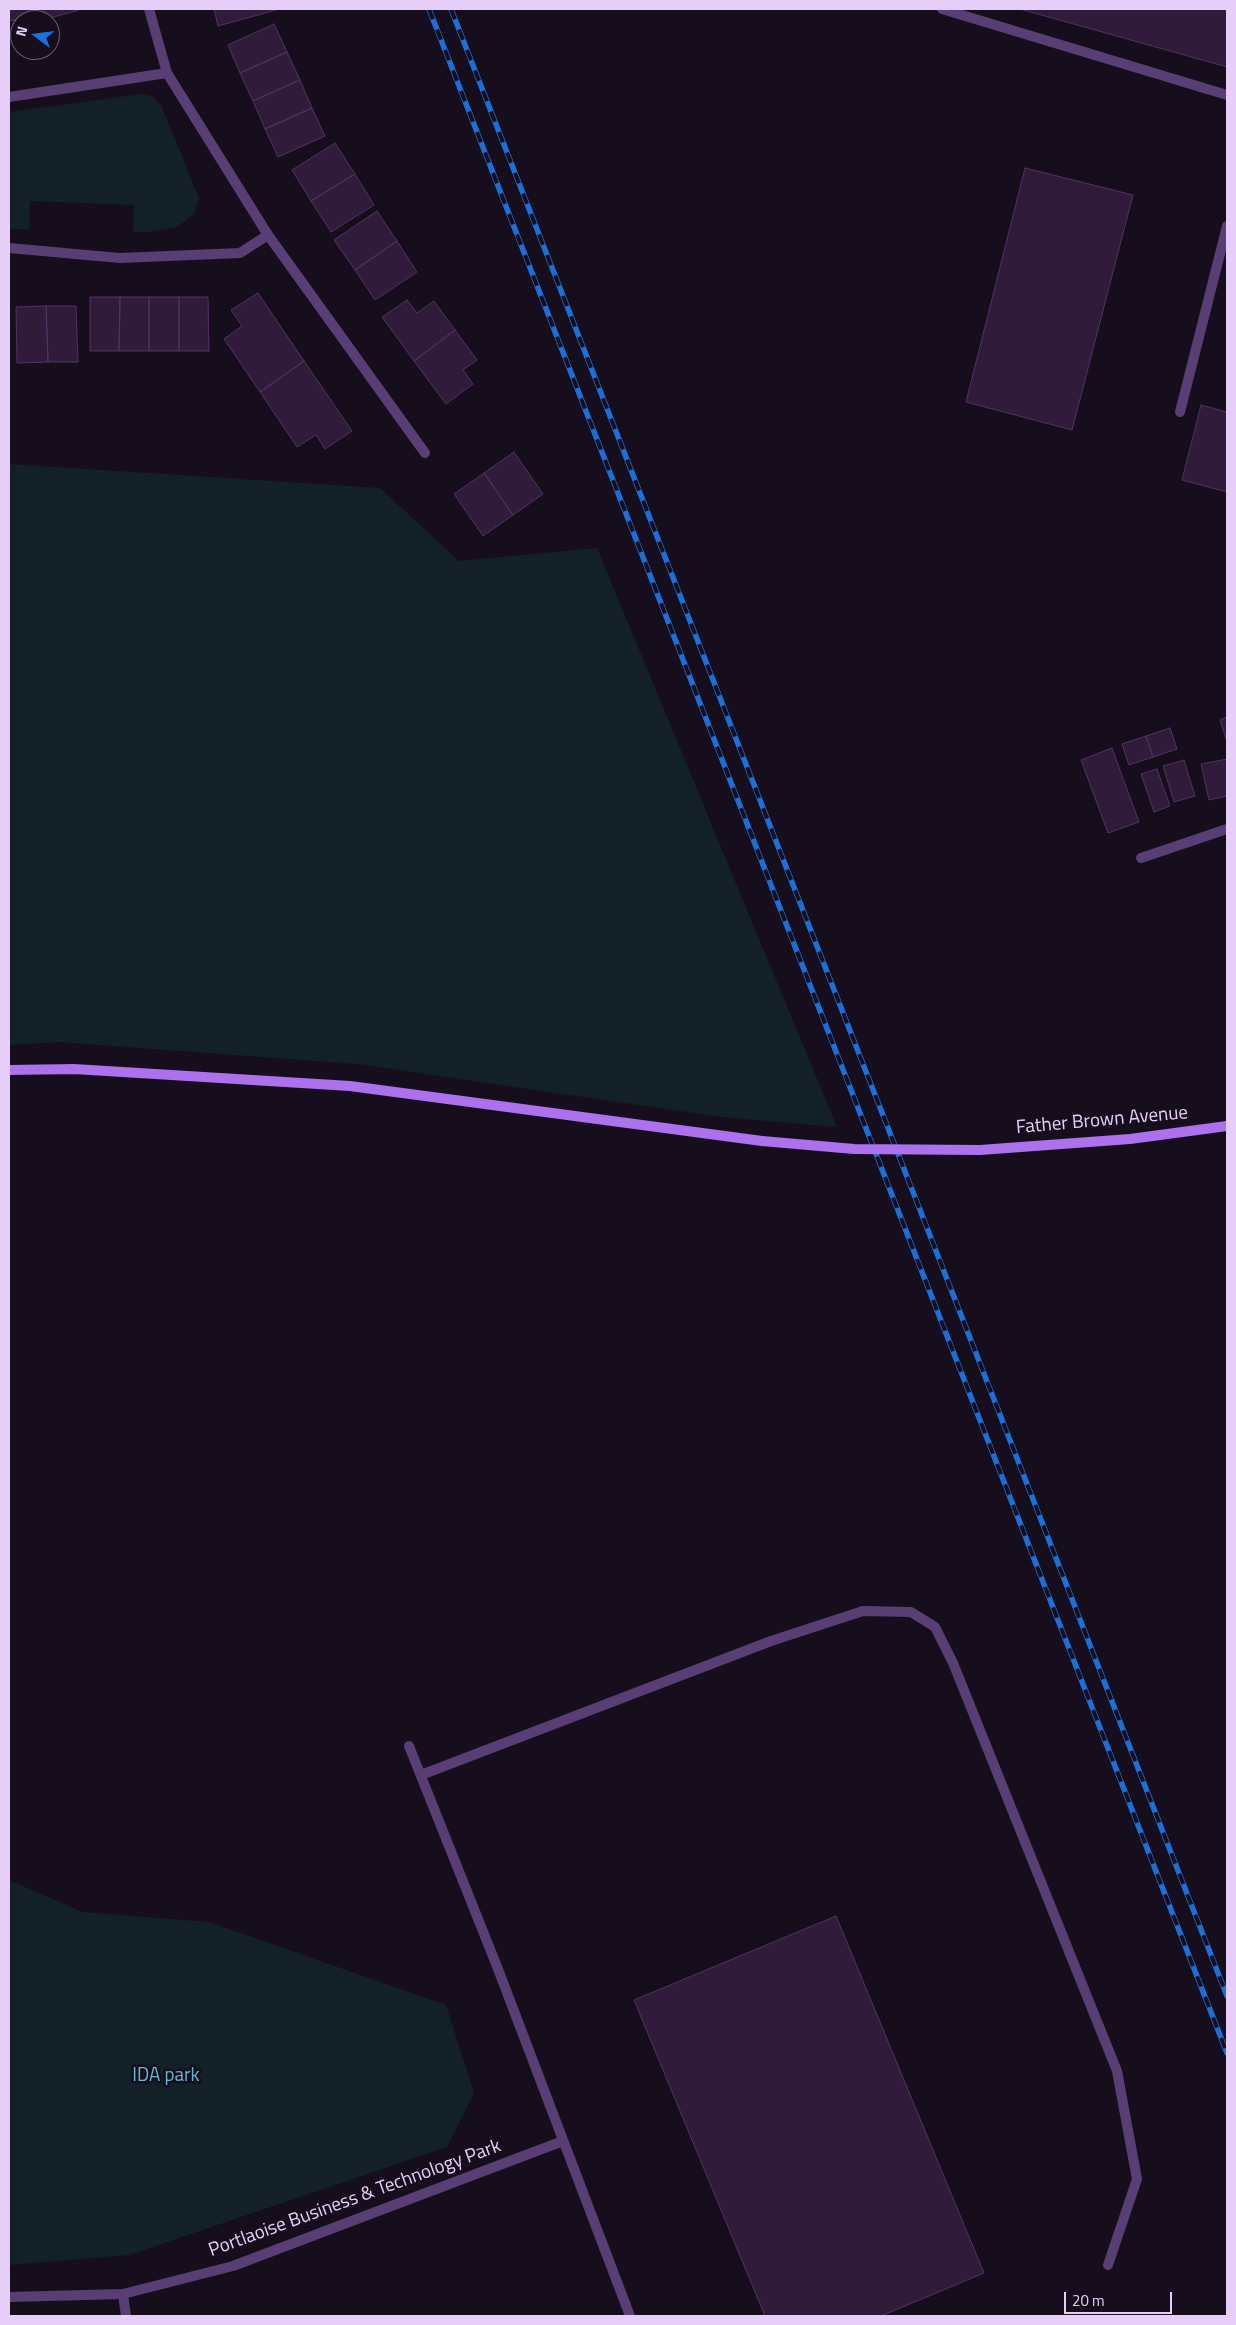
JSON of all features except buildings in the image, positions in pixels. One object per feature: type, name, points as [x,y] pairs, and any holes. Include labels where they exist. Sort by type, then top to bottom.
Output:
[{"type":"main road","name":"Father Brown Avenue","points":[[9,1070],[74,1069],[350,1086],[762,1141],[854,1149],[980,1150],[1130,1139],[1227,1126]]},
{"type":"street","points":[[149,9],[167,73],[268,235],[424,453]]},
{"type":"street","points":[[942,9],[1227,95]]},
{"type":"street","points":[[9,97],[167,73]]},
{"type":"street","points":[[1180,412],[1227,226]]},
{"type":"street","points":[[9,248],[120,258],[240,253],[268,235]]},
{"type":"street","points":[[1141,858],[1227,829]]},
{"type":"street","points":[[421,1775],[771,1641],[863,1611],[911,1612],[934,1627],[956,1672],[1117,2071],[1137,2179],[1108,2265]]},
{"type":"street","points":[[409,1746],[498,1969],[630,2316]]},
{"type":"street","name":"Portlaoise Business & Technology Park","points":[[9,2297],[123,2294],[234,2266],[564,2141]]},
{"type":"street","points":[[123,2294],[126,2316]]},
{"type":"green space","points":[[141,94],[152,96],[161,105],[199,198],[194,214],[177,227],[147,232],[133,232],[134,205],[30,201],[29,229],[9,229],[9,112]]},
{"type":"green space","points":[[9,464],[380,488],[459,561],[597,548],[837,1127],[721,1117],[357,1064],[59,1042],[9,1045]]},
{"type":"green space","name":"IDA park","points":[[9,1880],[83,1912],[209,1922],[446,2005],[474,2093],[447,2147],[129,2255],[9,2265]]},
{"type":"railway","points":[[429,9],[1227,2053]]},
{"type":"railway","points":[[451,9],[1227,1996]]}]
